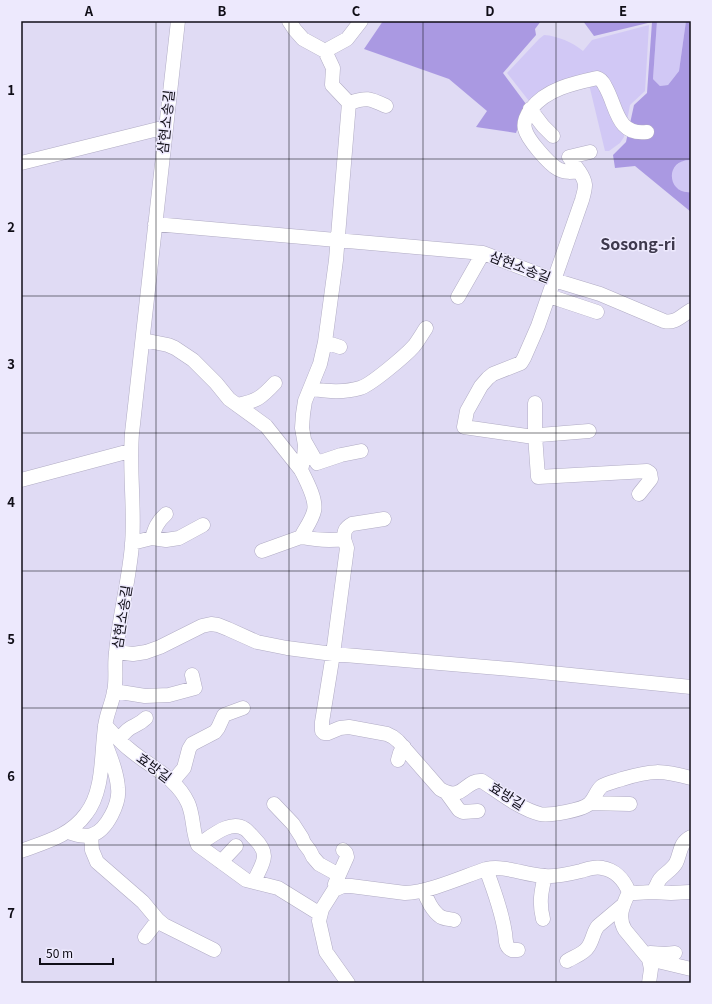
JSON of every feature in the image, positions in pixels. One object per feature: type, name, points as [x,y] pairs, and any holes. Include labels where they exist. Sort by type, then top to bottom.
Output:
[{"type":"street","name":"삼현소송길","points":[[21,850],[68,832],[77,825],[87,813],[96,794],[104,731],[114,691],[116,652],[130,567],[133,510],[130,451],[178,21]]},
{"type":"street","points":[[289,21],[303,39],[325,51],[333,68],[332,85],[349,103],[337,240],[325,342],[320,364],[305,401],[303,414],[304,458],[301,470]]},
{"type":"street","points":[[325,51],[347,39],[361,21]]},
{"type":"street","points":[[579,171],[571,172],[558,169],[548,160],[526,133],[524,127],[526,119],[530,110],[540,99],[565,86],[597,78],[600,79],[606,88],[619,120],[624,127],[641,133],[647,132]]},
{"type":"street","points":[[349,103],[368,98],[386,106]]},
{"type":"street","points":[[530,110],[553,136]]},
{"type":"street","points":[[21,163],[166,127]]},
{"type":"street","points":[[589,431],[528,436],[464,427],[467,411],[481,386],[493,374],[521,363],[524,358],[549,296],[586,186],[585,180],[569,157],[590,152]]},
{"type":"street","name":"삼현소송길","points":[[156,224],[483,253],[554,280],[600,294],[669,322],[674,321],[691,310]]},
{"type":"street","points":[[458,297],[483,253]]},
{"type":"street","points":[[549,296],[597,312]]},
{"type":"street","points":[[310,389],[338,391],[361,388],[379,376],[407,353],[426,328]]},
{"type":"street","points":[[142,340],[168,345],[184,353],[216,383],[229,399],[266,426],[301,470],[309,486],[314,511],[301,536]]},
{"type":"street","points":[[325,342],[340,347]]},
{"type":"street","points":[[237,405],[256,401],[262,397],[275,383]]},
{"type":"street","points":[[535,403],[535,435],[538,477],[647,471],[650,473],[651,479],[639,494]]},
{"type":"street","points":[[304,439],[316,463],[361,451]]},
{"type":"street","points":[[21,480],[130,451]]},
{"type":"street","points":[[152,538],[158,520],[166,514]]},
{"type":"street","points":[[384,519],[352,524],[345,528],[344,539],[346,558],[322,722],[322,731],[324,733],[328,733],[344,727],[349,727],[387,734],[398,740],[401,754],[440,789],[446,792],[459,810],[463,812],[478,811]]},
{"type":"street","points":[[132,543],[152,538],[166,540],[179,538],[203,525]]},
{"type":"street","points":[[262,551],[301,536],[319,540],[344,539]]},
{"type":"street","points":[[116,652],[133,654],[146,652],[160,647],[202,626],[211,624],[218,625],[257,642],[287,648],[333,654],[513,669],[691,687]]},
{"type":"street","points":[[114,691],[145,696],[169,695],[195,688],[192,675]]},
{"type":"street","points":[[173,781],[184,768],[189,749],[192,744],[215,732],[224,715],[243,708]]},
{"type":"street","points":[[119,739],[125,732],[140,724],[146,718]]},
{"type":"street","points":[[68,832],[78,835],[91,835],[100,832],[114,812],[119,790],[104,731]]},
{"type":"street","name":"효방길","points":[[104,731],[119,739],[129,749],[173,781],[188,803],[193,820],[194,837],[198,845]]},
{"type":"street","points":[[590,804],[600,788],[609,783],[634,776],[650,772],[667,772],[691,778]]},
{"type":"street","name":"효방길","points":[[446,792],[452,794],[457,793],[478,780],[482,781],[528,810],[542,814],[578,809],[590,804]]},
{"type":"street","points":[[274,804],[293,824],[304,844],[319,864],[339,875]]},
{"type":"street","points":[[590,804],[630,804]]},
{"type":"street","points":[[254,882],[263,861],[264,851],[246,829],[239,826],[231,826],[198,845],[246,880],[254,882],[278,888],[320,914]]},
{"type":"street","points":[[91,835],[92,850],[97,862],[143,902],[158,920],[164,925],[214,950]]},
{"type":"street","points":[[652,892],[662,878],[672,869],[681,846],[691,837]]},
{"type":"street","points":[[221,862],[236,846]]},
{"type":"street","points":[[343,850],[347,857],[334,890],[320,914],[318,921],[326,952],[348,983]]},
{"type":"street","points":[[334,890],[343,886],[352,886],[405,893],[424,890],[486,869],[503,868],[533,875],[545,876],[566,874],[590,868],[602,868],[614,873],[626,883],[628,892],[621,914],[622,925],[647,955],[651,969],[648,983]]},
{"type":"street","points":[[486,869],[502,919],[507,945],[512,950],[518,950]]},
{"type":"street","points":[[543,919],[540,901],[545,876]]},
{"type":"street","points":[[424,890],[425,897],[436,912],[443,918],[454,920]]},
{"type":"street","points":[[628,892],[690,892]]},
{"type":"street","points":[[567,961],[586,949],[598,926],[623,905]]},
{"type":"street","points":[[145,937],[158,920]]},
{"type":"street","points":[[647,955],[675,953]]},
{"type":"street","points":[[647,955],[691,969]]},
{"type":"shaded area","points":[[383,21],[541,21],[535,29],[536,35],[503,73],[526,104],[516,133],[476,127],[487,111],[449,79],[364,49]]},
{"type":"shaded area","points":[[583,21],[657,21],[653,79],[660,86],[668,85],[679,71],[686,21],[691,21],[691,160],[682,161],[676,165],[673,170],[672,177],[673,183],[677,188],[683,191],[691,192],[691,212],[635,166],[615,168],[613,155],[626,142],[634,105],[647,93],[652,22],[594,36]]},
{"type":"shaded area","points":[[657,21],[686,21],[679,71],[668,85],[660,86],[653,79]]},
{"type":"shaded area","points":[[649,25],[645,91],[630,105],[624,137],[620,143],[609,151],[605,151],[587,76],[529,101],[507,73],[544,35],[565,40],[583,51],[592,40]]},
{"type":"shaded area","points":[[685,160],[691,160],[691,192],[684,192],[678,189],[672,180],[674,168]]},
{"type":"district","name":"Sosong-ri","points":[[638,244]]}]
